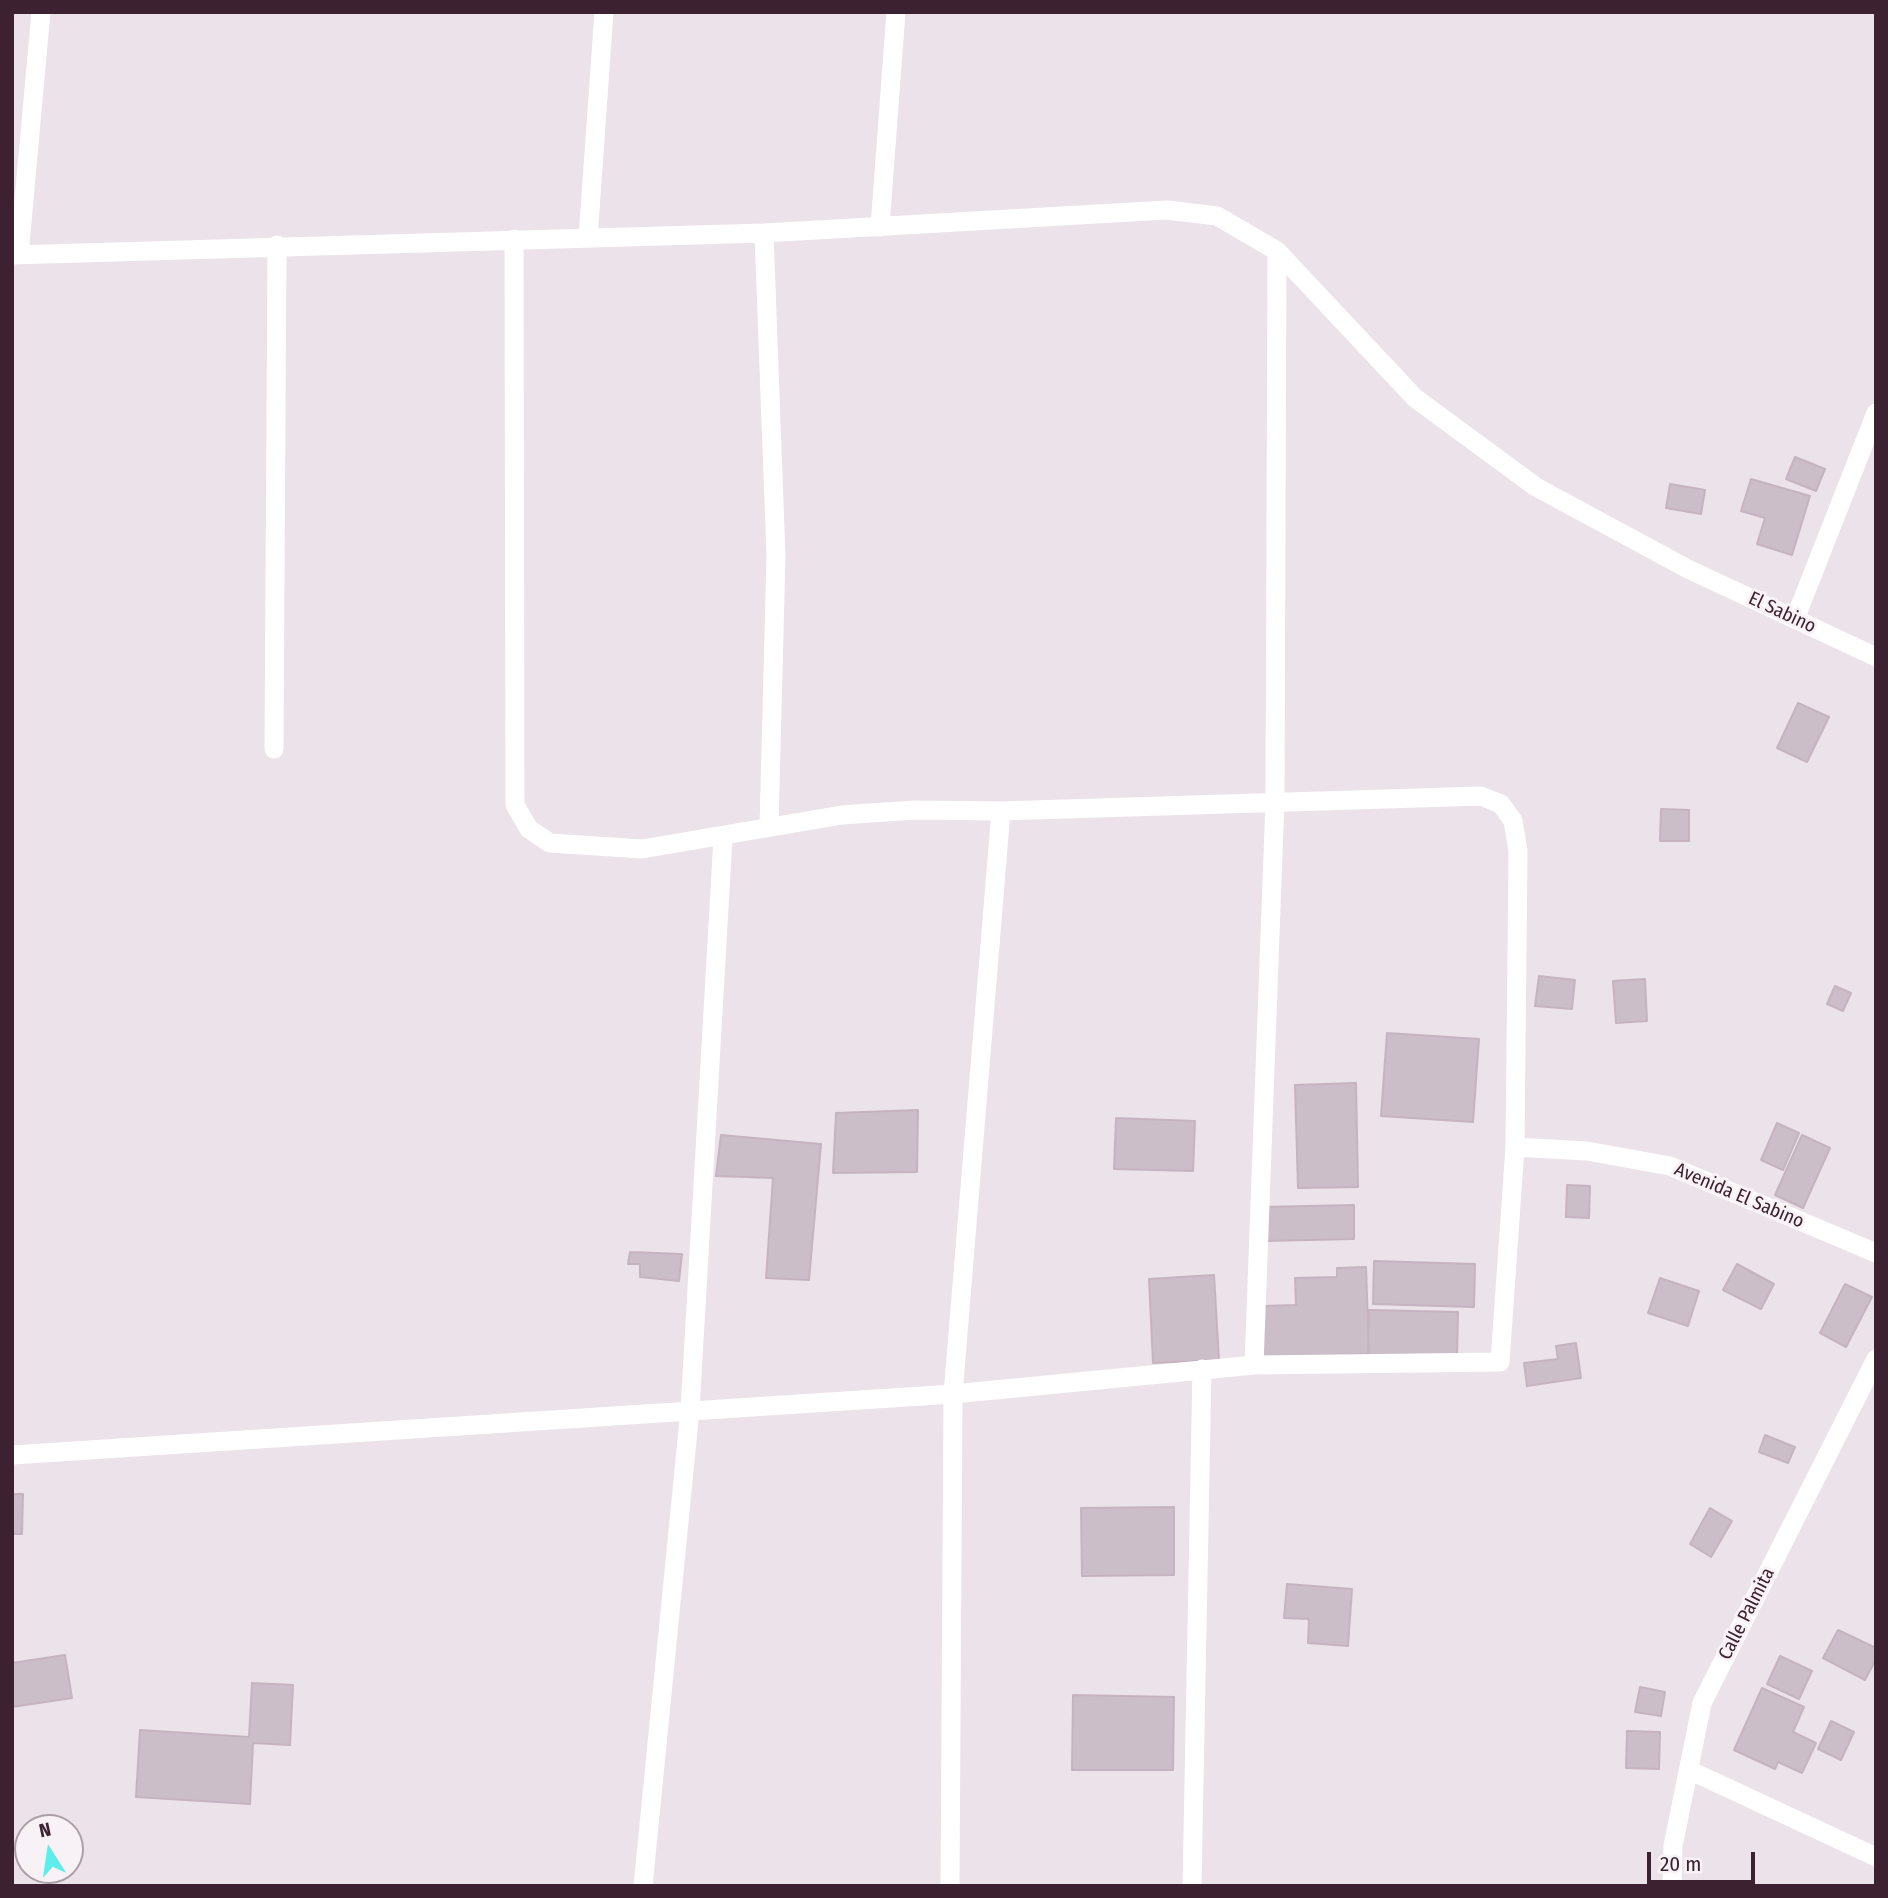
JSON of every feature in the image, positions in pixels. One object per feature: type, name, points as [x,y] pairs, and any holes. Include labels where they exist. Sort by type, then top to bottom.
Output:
[{"type":"street","points":[[16,255],[41,12]]},
{"type":"street","points":[[588,238],[604,12]]},
{"type":"street","points":[[880,227],[897,12]]},
{"type":"street","name":"El Sabino","points":[[16,255],[277,245],[764,233],[1167,210],[1217,216],[1277,251],[1415,398],[1536,487],[1688,569],[1876,657]]},
{"type":"street","points":[[764,233],[776,556],[769,827]]},
{"type":"street","points":[[12,1455],[953,1394],[1254,1365],[1500,1362],[1515,1147],[1518,851],[1513,821],[1501,804],[1481,796],[1001,811],[915,810],[842,815],[723,838],[642,849],[550,844],[529,829],[515,804],[514,239]]},
{"type":"street","points":[[274,749],[277,245]]},
{"type":"street","points":[[1254,1365],[1275,801],[1277,251]]},
{"type":"street","points":[[1795,620],[1876,413]]},
{"type":"street","points":[[950,1886],[953,1394],[1001,811]]},
{"type":"street","points":[[643,1886],[690,1410],[723,838]]},
{"type":"street","name":"Avenida El Sabino","points":[[1515,1147],[1587,1152],[1670,1166],[1876,1253]]},
{"type":"street","name":"Calle Palmita","points":[[1672,1886],[1673,1846],[1702,1703],[1876,1359]]},
{"type":"street","points":[[1192,1886],[1202,1369]]},
{"type":"street","points":[[1689,1770],[1876,1857]]},
{"type":"building","points":[[1795,457],[1825,469],[1816,491],[1786,479]]},
{"type":"building","points":[[1751,479],[1810,496],[1792,555],[1757,544],[1765,518],[1741,511]]},
{"type":"building","points":[[1670,484],[1705,490],[1701,514],[1666,508]]},
{"type":"building","points":[[1798,703],[1829,717],[1807,762],[1777,748]]},
{"type":"building","points":[[1661,809],[1689,810],[1689,841],[1660,841]]},
{"type":"building","points":[[1539,976],[1575,980],[1572,1009],[1535,1006]]},
{"type":"building","points":[[1645,979],[1647,1021],[1616,1023],[1613,981]]},
{"type":"building","points":[[1835,986],[1851,993],[1843,1011],[1827,1004]]},
{"type":"building","points":[[1387,1033],[1479,1039],[1473,1122],[1381,1116]]},
{"type":"building","points":[[1356,1083],[1358,1187],[1298,1188],[1295,1085]]},
{"type":"building","points":[[918,1110],[917,1172],[833,1173],[836,1113]]},
{"type":"building","points":[[1116,1118],[1195,1121],[1193,1171],[1114,1169]]},
{"type":"building","points":[[1777,1123],[1799,1133],[1783,1170],[1761,1160]]},
{"type":"building","points":[[721,1135],[821,1144],[809,1280],[766,1278],[773,1178],[716,1176]]},
{"type":"building","points":[[1802,1135],[1830,1148],[1803,1208],[1775,1195]]},
{"type":"building","points":[[1567,1185],[1590,1186],[1589,1218],[1566,1217]]},
{"type":"building","points":[[1354,1205],[1354,1239],[1264,1241],[1263,1207]]},
{"type":"building","points":[[630,1252],[682,1254],[679,1281],[640,1277],[640,1264],[628,1264]]},
{"type":"building","points":[[1374,1261],[1475,1264],[1474,1307],[1373,1304]]},
{"type":"building","points":[[1737,1264],[1774,1284],[1761,1309],[1723,1290]]},
{"type":"building","points":[[1366,1267],[1369,1354],[1263,1357],[1261,1306],[1296,1305],[1295,1278],[1337,1277],[1337,1268]]},
{"type":"building","points":[[1214,1275],[1219,1360],[1153,1363],[1149,1279]]},
{"type":"building","points":[[1660,1278],[1699,1291],[1688,1326],[1648,1313]]},
{"type":"building","points":[[1845,1284],[1872,1297],[1846,1347],[1820,1333]]},
{"type":"building","points":[[1369,1310],[1458,1312],[1457,1357],[1368,1355]]},
{"type":"building","points":[[1576,1343],[1581,1378],[1527,1386],[1524,1363],[1558,1359],[1556,1346]]},
{"type":"building","points":[[1765,1435],[1795,1447],[1788,1463],[1759,1452]]},
{"type":"building","points":[[12,1494],[23,1494],[22,1534],[12,1534]]},
{"type":"building","points":[[1174,1507],[1174,1575],[1082,1576],[1081,1508]]},
{"type":"building","points":[[1710,1508],[1732,1521],[1711,1557],[1690,1544]]},
{"type":"building","points":[[1287,1584],[1352,1589],[1348,1646],[1308,1643],[1309,1619],[1284,1618]]},
{"type":"building","points":[[1838,1630],[1876,1648],[1876,1659],[1865,1680],[1823,1658]]},
{"type":"building","points":[[65,1655],[72,1698],[12,1707],[12,1663]]},
{"type":"building","points":[[1780,1656],[1812,1671],[1799,1699],[1767,1684]]},
{"type":"building","points":[[252,1683],[293,1685],[290,1745],[253,1743],[250,1804],[136,1797],[140,1730],[249,1737]]},
{"type":"building","points":[[1640,1687],[1665,1692],[1661,1716],[1635,1712]]},
{"type":"building","points":[[1762,1688],[1804,1707],[1793,1732],[1816,1743],[1802,1773],[1778,1762],[1775,1769],[1734,1750]]},
{"type":"building","points":[[1073,1695],[1174,1697],[1173,1770],[1072,1770]]},
{"type":"building","points":[[1831,1721],[1854,1732],[1841,1760],[1818,1749]]},
{"type":"building","points":[[1627,1731],[1660,1732],[1659,1769],[1626,1768]]}]
